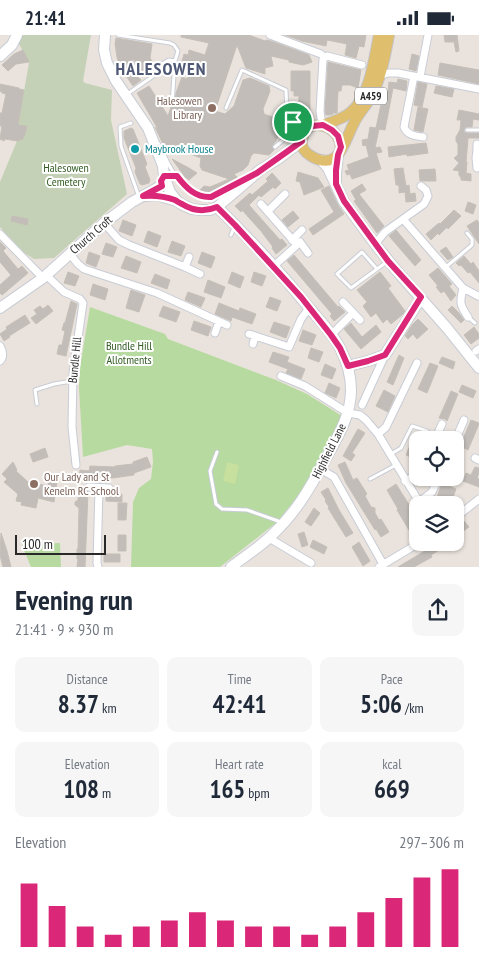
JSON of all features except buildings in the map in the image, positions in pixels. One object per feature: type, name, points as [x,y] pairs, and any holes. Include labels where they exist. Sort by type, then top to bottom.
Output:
[{"type":"main road","name":"A459","points":[[318,125],[350,114],[358,106],[369,80],[379,35]]},
{"type":"main road","name":"A459","points":[[339,154],[353,123],[371,97],[379,76],[389,35]]},
{"type":"main road","points":[[318,125],[332,130],[338,136],[341,147],[339,154],[332,159],[316,158],[303,150],[302,141],[304,134],[318,125]]},
{"type":"street","points":[[0,56],[12,45],[17,35]]},
{"type":"street","points":[[105,35],[104,50],[108,63],[116,81],[148,128],[163,166],[164,182],[177,201]]},
{"type":"street","points":[[270,35],[324,55],[362,65]]},
{"type":"street","points":[[423,137],[412,136],[404,127],[428,35]]},
{"type":"street","points":[[318,125],[324,55]]},
{"type":"street","points":[[379,76],[388,73],[398,73],[479,89]]},
{"type":"street","points":[[141,197],[156,195],[177,201],[192,209],[210,210],[214,202],[236,191],[257,173],[302,141]]},
{"type":"street","points":[[477,168],[476,157],[478,148]]},
{"type":"street","points":[[336,184],[339,154]]},
{"type":"street","points":[[278,159],[296,155],[316,158],[328,169],[344,201],[375,244],[479,369]]},
{"type":"street","name":"Church Croft","points":[[0,308],[44,277],[104,223],[132,202],[164,182]]},
{"type":"street","points":[[375,244],[385,232],[424,204],[428,196],[426,190],[421,186]]},
{"type":"street","points":[[268,211],[285,195]]},
{"type":"street","name":"Highfield Lane","points":[[214,202],[233,230],[274,267],[331,335],[340,348],[348,366],[351,389],[348,413],[342,429],[304,497],[284,523],[269,538],[231,567]]},
{"type":"street","points":[[261,204],[294,242],[300,243],[308,253]]},
{"type":"street","points":[[403,219],[463,288],[478,296]]},
{"type":"street","points":[[104,223],[119,240],[200,274]]},
{"type":"street","points":[[274,267],[302,231]]},
{"type":"street","points":[[0,234],[44,277]]},
{"type":"street","points":[[70,253],[84,269],[157,293],[227,325]]},
{"type":"street","points":[[186,267],[189,257]]},
{"type":"street","name":"Bundle Hill","points":[[44,277],[64,292],[80,299],[83,303],[73,381],[72,427],[76,465]]},
{"type":"street","points":[[463,288],[460,301],[468,317]]},
{"type":"street","points":[[362,405],[385,355],[421,297]]},
{"type":"street","points":[[343,302],[360,320]]},
{"type":"street","points":[[253,344],[252,335],[289,347],[302,319],[310,308]]},
{"type":"street","points":[[331,335],[353,313]]},
{"type":"street","points":[[216,333],[219,321]]},
{"type":"street","points":[[0,346],[3,352],[2,360],[0,361]]},
{"type":"street","points":[[348,366],[385,355]]},
{"type":"street","points":[[378,434],[386,427],[417,363]]},
{"type":"street","points":[[281,376],[305,386],[348,413],[360,415],[366,419],[378,434],[415,496]]},
{"type":"street","points":[[460,431],[464,421]]},
{"type":"street","points":[[439,431],[442,424]]},
{"type":"street","points":[[320,469],[334,477],[381,566],[409,549]]},
{"type":"street","points":[[405,481],[409,479]]},
{"type":"street","points":[[89,487],[108,488]]},
{"type":"street","points":[[98,567],[101,526],[99,488]]},
{"type":"street","points":[[464,511],[479,499]]},
{"type":"street","points":[[269,538],[311,563]]},
{"type":"lane","points":[[118,35],[174,45],[178,51],[175,61],[172,103]]},
{"type":"lane","points":[[132,63],[138,73],[142,75],[167,61],[175,61]]},
{"type":"lane","points":[[126,95],[175,61]]},
{"type":"lane","points":[[226,108],[242,70],[286,90],[288,117],[299,130],[302,141]]},
{"type":"lane","points":[[293,121],[318,125]]},
{"type":"lane","points":[[279,133],[284,132],[293,121]]},
{"type":"lane","points":[[131,123],[120,127],[121,146],[141,197]]},
{"type":"lane","points":[[275,147],[296,126]]},
{"type":"lane","points":[[148,128],[161,147],[169,166],[180,181],[197,196],[214,202]]},
{"type":"lane","points":[[467,130],[479,131]]},
{"type":"lane","points":[[164,182],[177,176]]},
{"type":"lane","points":[[164,182],[180,181]]},
{"type":"lane","points":[[446,267],[472,245],[472,239],[467,233]]},
{"type":"lane","points":[[377,269],[362,252],[337,274],[352,288],[388,261]]},
{"type":"lane","points":[[468,317],[475,323]]},
{"type":"lane","points":[[38,404],[35,391],[54,384],[73,381]]},
{"type":"lane","points":[[410,431],[412,426],[427,431]]},
{"type":"lane","points":[[390,454],[401,448],[409,432]]},
{"type":"lane","points":[[217,451],[210,471],[216,504],[222,509],[247,510],[284,523]]},
{"type":"lane","points":[[370,479],[396,464]]},
{"type":"green space","name":"Halesowen Cemetery","points":[[22,35],[91,35],[83,81],[112,90],[111,120],[127,194],[54,258],[34,259],[20,250],[0,227],[0,182],[18,138],[24,138],[27,126],[18,125],[29,63],[18,42]]},
{"type":"green space","name":"Bundle Hill Allotments","points":[[90,307],[165,334],[168,339],[276,380],[307,394],[342,416],[307,485],[277,522],[220,567],[131,567],[133,502],[139,488],[151,479],[152,449],[127,445],[83,457],[79,388],[80,367]]},
{"type":"green space","points":[[227,462],[239,465],[235,484],[223,481]]},
{"type":"green space","points":[[60,543],[61,567],[31,567],[22,545]]},
{"type":"place","name":"Halesowen Library","points":[[212,108]]},
{"type":"place","name":"Maybrook House","points":[[135,149]]},
{"type":"place","name":"Our Lady and St Kenelm RC School","points":[[34,484]]},
{"type":"district","name":"HALESOWEN","points":[[161,69]]},
{"type":"route","points":[[293,122],[312,126],[323,125],[338,136],[341,147],[338,155],[336,184],[344,201],[388,261],[421,297],[385,355],[348,366],[340,348],[301,297],[217,207],[210,210],[192,209],[166,197],[156,195],[143,196],[162,186],[161,181],[164,176],[177,176],[197,196],[211,197],[257,173],[302,141],[299,130],[293,122]]}]
